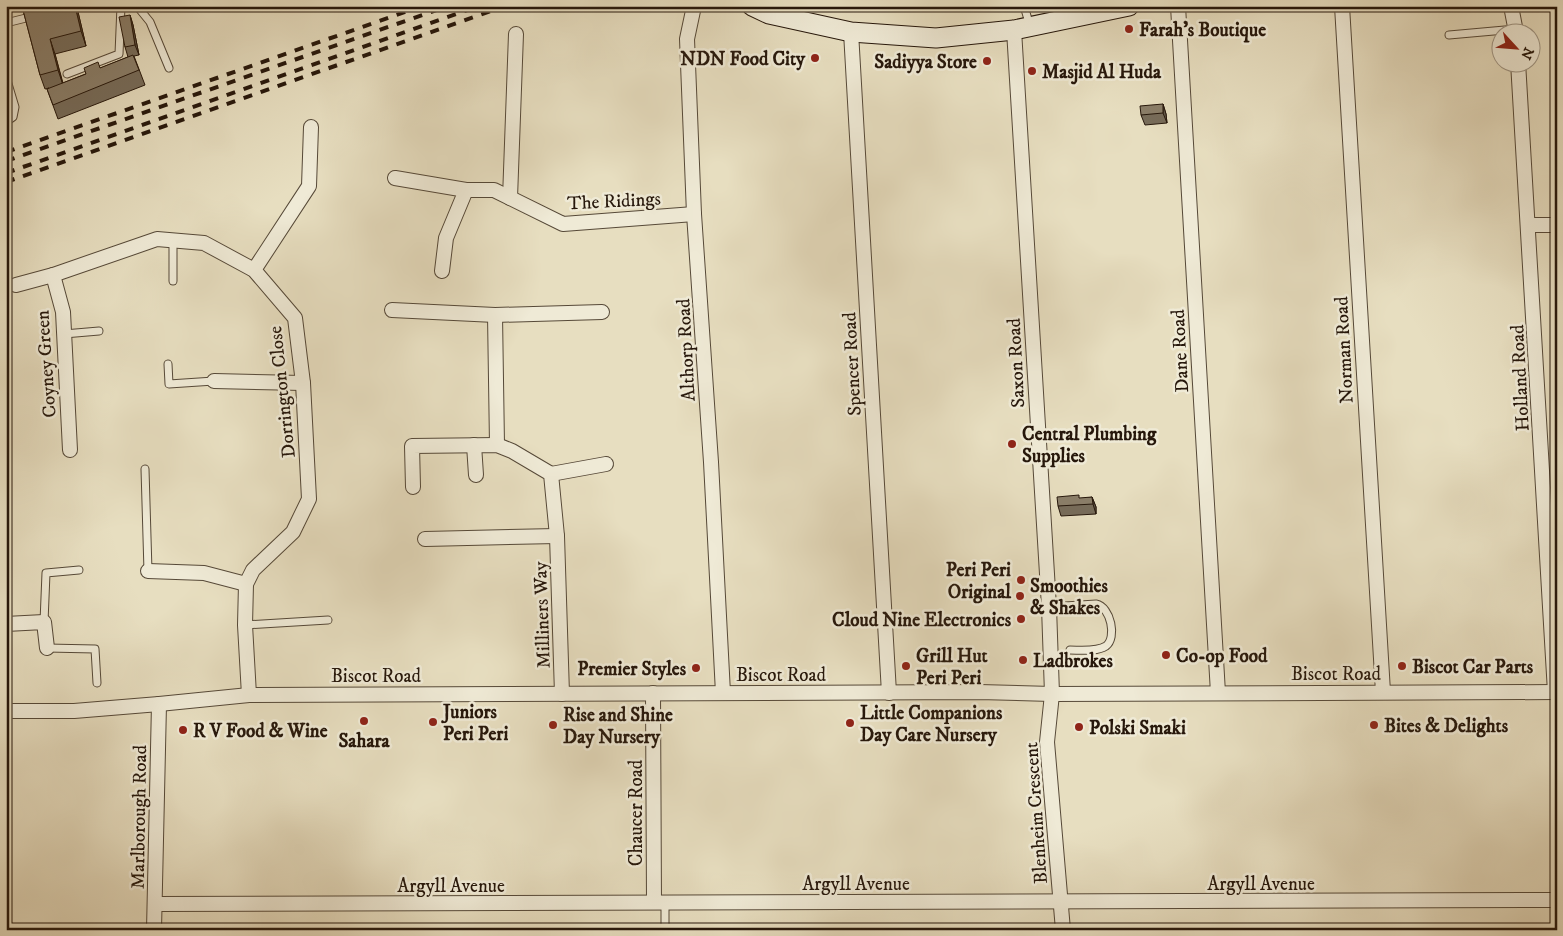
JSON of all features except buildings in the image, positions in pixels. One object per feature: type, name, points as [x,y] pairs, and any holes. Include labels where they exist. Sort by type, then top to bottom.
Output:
[{"type":"main road","points":[[752,6],[769,14],[851,32],[936,38],[1022,28],[1129,6]]},
{"type":"street","name":"Althorp Road","points":[[694,6],[687,39],[694,214],[711,462],[723,693]]},
{"type":"street","name":"Dane Road","points":[[1178,6],[1218,693]]},
{"type":"street","name":"Norman Road","points":[[1342,6],[1383,692]]},
{"type":"street","points":[[1511,6],[1514,22]]},
{"type":"street","name":"Saxon Road","points":[[1022,28],[1052,694]]},
{"type":"street","name":"Spencer Road","points":[[851,32],[889,693]]},
{"type":"street","points":[[510,198],[516,34]]},
{"type":"street","name":"Holland Road","points":[[1519,72],[1556,692]]},
{"type":"street","points":[[254,270],[309,186],[311,127]]},
{"type":"street","name":"The Ridings","points":[[395,178],[466,190],[494,190],[563,224],[694,214]]},
{"type":"street","points":[[442,271],[446,238],[466,190]]},
{"type":"street","points":[[1529,225],[1557,225]]},
{"type":"street","name":"Dorrington Close","points":[[16,285],[53,275],[157,239],[204,243],[254,270],[294,318],[303,383],[309,499],[293,532],[253,570],[246,584]]},
{"type":"street","name":"Coyney Green","points":[[53,275],[63,312],[70,450]]},
{"type":"street","points":[[392,310],[495,315],[602,312]]},
{"type":"street","points":[[495,315],[497,445]]},
{"type":"street","points":[[214,381],[303,383]]},
{"type":"street","points":[[413,487],[412,446],[497,445],[512,451],[551,474],[606,464]]},
{"type":"street","points":[[474,446],[476,475]]},
{"type":"street","name":"Milliners Way","points":[[551,474],[557,536],[562,694]]},
{"type":"street","name":"Milliners Way","points":[[425,539],[557,536]]},
{"type":"street","points":[[148,571],[204,574],[246,584],[245,625],[249,695]]},
{"type":"street","points":[[6,624],[44,622],[47,648]]},
{"type":"street","name":"Biscot Road","points":[[6,711],[74,711],[249,695],[1556,692]]},
{"type":"street","name":"Chaucer Road","points":[[653,693],[659,902]]},
{"type":"street","name":"Blenheim Crescent","points":[[1052,694],[1047,742],[1064,930]]},
{"type":"street","name":"Marlborough Road","points":[[154,930],[159,704]]},
{"type":"street","name":"Argyll Avenue","points":[[155,904],[1557,900]]},
{"type":"lane","points":[[67,74],[119,54],[121,6]]},
{"type":"lane","points":[[137,6],[150,22],[169,68]]},
{"type":"lane","points":[[1022,28],[1024,6]]},
{"type":"lane","points":[[6,23],[36,16]]},
{"type":"lane","points":[[1449,35],[1490,33]]},
{"type":"lane","points":[[6,77],[15,106],[13,117],[6,122]]},
{"type":"lane","points":[[173,240],[174,281]]},
{"type":"lane","points":[[64,334],[99,332]]},
{"type":"lane","points":[[168,364],[169,384],[214,381]]},
{"type":"lane","points":[[145,469],[148,571]]},
{"type":"lane","points":[[44,622],[46,572],[79,570]]},
{"type":"lane","points":[[1049,607],[1096,604],[1101,605],[1110,616],[1110,640],[1107,645],[1100,649],[1070,650]]},
{"type":"lane","points":[[245,625],[328,620]]},
{"type":"lane","points":[[47,648],[95,649],[97,683]]},
{"type":"lane","points":[[659,902],[665,930]]},
{"type":"railway","points":[[6,152],[422,6]]},
{"type":"railway","points":[[6,161],[448,6]]},
{"type":"railway","points":[[6,173],[479,6]]},
{"type":"railway","points":[[6,182],[505,6]]},
{"type":"place","name":"Farah's Boutique","points":[[1129,29]]},
{"type":"place","name":"NDN Food City","points":[[815,58]]},
{"type":"place","name":"Sadiyya Store","points":[[987,61]]},
{"type":"place","name":"Masjid Al Huda","points":[[1032,71]]},
{"type":"place","name":"Central Plumbing Supplies","points":[[1012,444]]},
{"type":"place","name":"Peri Peri Original","points":[[1021,580]]},
{"type":"place","name":"Smoothies & Shakes","points":[[1020,596]]},
{"type":"place","name":"Cloud Nine Electronics","points":[[1021,619]]},
{"type":"place","name":"Co-op Food","points":[[1166,655]]},
{"type":"place","name":"Ladbrokes","points":[[1023,660]]},
{"type":"place","name":"Grill Hut Peri Peri","points":[[906,666]]},
{"type":"place","name":"Biscot Car Parts","points":[[1402,666]]},
{"type":"place","name":"Premier Styles","points":[[696,668]]},
{"type":"place","name":"Sahara","points":[[364,721]]},
{"type":"place","name":"Juniors Peri Peri","points":[[433,722]]},
{"type":"place","name":"Little Companions Day Care Nursery","points":[[850,723]]},
{"type":"place","name":"Rise and Shine Day Nursery","points":[[553,725]]},
{"type":"place","name":"Bites & Delights","points":[[1374,725]]},
{"type":"place","name":"Polski Smaki","points":[[1079,727]]},
{"type":"place","name":"R V Food & Wine","points":[[183,730]]}]
